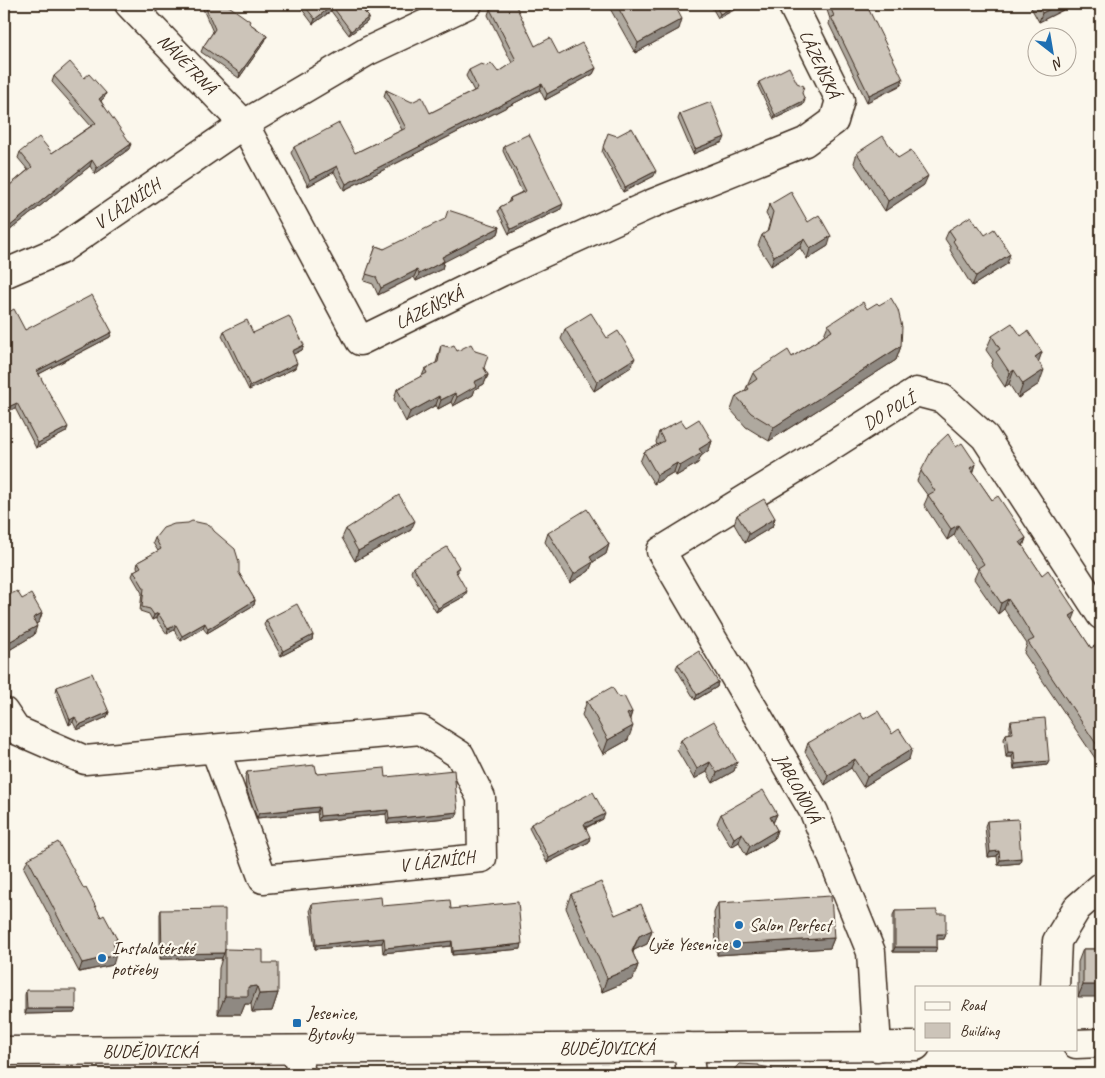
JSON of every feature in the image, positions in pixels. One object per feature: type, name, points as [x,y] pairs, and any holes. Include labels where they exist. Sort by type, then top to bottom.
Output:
[{"type":"street","name":"NÁVĚTRNÁ","points":[[129,4],[244,124]]},
{"type":"street","points":[[244,124],[368,51],[468,4]]},
{"type":"street","name":"LÁZEŇSKÁ","points":[[244,124],[360,341],[501,272],[651,204],[805,142],[834,121],[840,100],[792,4]]},
{"type":"street","name":"V LÁZNÍCH","points":[[4,274],[60,250],[244,124]]},
{"type":"street","name":"DO POLÍ","points":[[660,550],[806,462],[916,392],[942,399],[985,437],[1101,615]]},
{"type":"street","name":"JABLOŇOVÁ","points":[[660,550],[814,812],[871,952],[877,1047]]},
{"type":"street","name":"V LÁZNÍCH","points":[[4,712],[16,730],[85,760],[421,730],[460,755],[481,798],[482,858],[263,879],[215,749]]},
{"type":"street","points":[[1055,986],[1057,941],[1077,908],[1101,887]]},
{"type":"street","points":[[1078,1044],[1101,1043]]},
{"type":"street","name":"BUDĚJOVICKÁ","points":[[4,1051],[299,1062],[688,1047],[915,1046]]},
{"type":"street","points":[[688,1047],[691,1074]]},
{"type":"building","points":[[204,4],[226,4],[267,36],[240,73],[203,47],[215,29]]},
{"type":"building","points":[[303,4],[375,4],[364,12],[369,17],[351,31],[332,6],[315,19]]},
{"type":"building","points":[[502,4],[515,4],[535,46],[550,38],[559,55],[582,43],[596,68],[547,94],[542,84],[346,184],[337,166],[310,180],[294,147],[339,123],[355,153],[406,128],[386,90],[412,102],[422,97],[430,113],[478,89],[469,70],[481,64],[487,66],[491,63],[498,72],[516,60],[490,9]]},
{"type":"building","points":[[616,4],[650,4],[654,11],[667,4],[674,4],[682,19],[638,43]]},
{"type":"building","points":[[715,4],[739,4],[720,14]]},
{"type":"building","points":[[829,4],[866,4],[903,79],[869,95],[831,17],[834,16]]},
{"type":"building","points":[[1037,4],[1060,4],[1042,13]]},
{"type":"building","points":[[70,62],[84,78],[89,74],[106,93],[99,99],[131,144],[97,168],[92,160],[4,231],[4,190],[32,167],[20,152],[39,137],[52,153],[96,123],[54,76]]},
{"type":"building","points":[[789,67],[797,83],[804,86],[802,93],[805,100],[775,115],[759,82]]},
{"type":"building","points":[[711,102],[725,137],[695,149],[680,114]]},
{"type":"building","points":[[632,128],[656,171],[625,187],[603,147],[608,133],[617,136]]},
{"type":"building","points":[[529,134],[563,204],[511,229],[500,207],[511,201],[510,198],[526,191],[504,146]]},
{"type":"building","points":[[883,136],[898,158],[911,150],[928,176],[888,201],[857,153]]},
{"type":"building","points":[[791,192],[808,222],[819,215],[831,236],[810,249],[804,239],[774,256],[762,235],[768,231],[773,212],[769,205]]},
{"type":"building","points":[[448,210],[500,227],[442,257],[444,261],[419,274],[417,270],[381,288],[376,277],[366,274],[376,246],[384,249],[445,219]]},
{"type":"building","points":[[971,216],[985,235],[994,229],[1010,254],[976,276],[953,241],[955,239],[949,230]]},
{"type":"building","points":[[92,295],[112,332],[37,371],[68,427],[38,443],[17,403],[4,409],[4,315],[14,309],[25,330]]},
{"type":"building","points":[[891,298],[898,310],[902,327],[901,346],[774,427],[751,413],[736,396],[749,389],[747,386],[757,379],[753,373],[788,350],[792,357],[832,331],[828,325],[863,302],[867,309]]},
{"type":"building","points":[[591,313],[607,338],[618,331],[635,358],[597,382],[565,329]]},
{"type":"building","points":[[289,316],[304,345],[292,351],[297,363],[250,386],[224,331],[247,320],[253,333]]},
{"type":"building","points":[[1012,323],[1021,336],[1028,331],[1042,352],[1035,357],[1044,370],[1023,384],[1014,370],[1010,373],[996,352],[1000,349],[992,336]]},
{"type":"building","points":[[471,344],[475,351],[488,355],[484,368],[488,375],[474,382],[476,386],[457,397],[455,393],[441,400],[439,396],[410,412],[397,389],[427,373],[425,369],[438,362],[441,345],[449,347],[454,345],[457,351]]},
{"type":"building","points":[[699,419],[712,441],[699,449],[702,453],[680,466],[677,463],[657,475],[644,452],[664,441],[659,432],[681,420],[686,427]]},
{"type":"building","points":[[948,434],[956,447],[962,443],[976,464],[970,468],[992,500],[998,496],[1026,538],[1020,542],[1042,575],[1048,570],[1076,612],[1070,616],[1091,648],[1098,644],[1101,649],[1101,751],[1028,642],[1034,639],[1021,618],[1008,599],[1001,603],[978,568],[984,564],[958,525],[951,529],[928,495],[935,491],[921,471],[933,448]]},
{"type":"building","points":[[399,495],[415,521],[358,551],[346,529]]},
{"type":"building","points":[[764,499],[775,518],[749,534],[737,515]]},
{"type":"building","points":[[587,509],[609,544],[590,557],[593,562],[574,574],[548,533]]},
{"type":"building","points":[[192,521],[210,525],[214,531],[235,549],[239,562],[239,573],[255,600],[208,629],[205,623],[182,636],[176,625],[168,629],[158,613],[154,615],[150,609],[142,607],[144,588],[134,571],[141,567],[138,562],[161,549],[155,538],[163,528]]},
{"type":"building","points":[[447,547],[459,567],[455,570],[467,591],[438,608],[413,567]]},
{"type":"building","points":[[17,591],[22,599],[31,594],[42,613],[33,618],[37,626],[9,642],[4,634],[4,598]]},
{"type":"building","points":[[297,604],[313,635],[283,651],[266,620]]},
{"type":"building","points":[[699,651],[718,682],[697,695],[678,664]]},
{"type":"building","points":[[92,673],[109,712],[79,725],[75,717],[70,720],[57,687]]},
{"type":"building","points":[[612,687],[619,698],[624,696],[632,712],[627,714],[633,726],[608,740],[587,701]]},
{"type":"building","points":[[878,711],[892,734],[899,729],[912,749],[867,777],[855,759],[828,775],[808,743],[860,713],[864,719]]},
{"type":"building","points":[[1045,718],[1049,761],[1015,764],[1014,752],[1008,752],[1006,734],[1013,733],[1011,721]]},
{"type":"building","points":[[714,721],[737,762],[717,773],[710,762],[697,769],[681,740]]},
{"type":"building","points":[[315,765],[317,774],[385,768],[386,777],[454,770],[458,812],[389,819],[388,810],[320,816],[319,807],[259,813],[248,784],[247,772]]},
{"type":"building","points":[[763,790],[777,814],[770,817],[777,830],[750,846],[742,833],[734,838],[721,814]]},
{"type":"building","points":[[593,792],[605,814],[584,824],[590,837],[549,858],[531,824]]},
{"type":"building","points":[[1018,819],[1021,858],[1000,860],[999,851],[990,852],[987,821]]},
{"type":"building","points":[[58,842],[101,917],[104,915],[117,939],[113,941],[116,955],[82,963],[28,859]]},
{"type":"building","points":[[601,882],[615,915],[641,904],[652,930],[639,936],[632,951],[638,965],[607,978],[571,894]]},
{"type":"building","points":[[831,896],[834,938],[720,945],[718,903]]},
{"type":"building","points":[[381,897],[382,906],[450,900],[451,909],[518,902],[522,944],[453,951],[452,941],[385,948],[384,938],[316,945],[312,904]]},
{"type":"building","points":[[225,909],[224,953],[162,954],[161,910]]},
{"type":"building","points":[[937,910],[937,914],[946,914],[946,934],[937,934],[937,947],[895,947],[895,911]]},
{"type":"building","points":[[225,949],[263,950],[263,963],[278,963],[278,993],[259,994],[257,986],[248,987],[248,996],[225,996]]},
{"type":"building","points":[[1083,949],[1101,949],[1101,985],[1083,985]]},
{"type":"building","points":[[26,990],[76,990],[76,1009],[27,1009]]},
{"type":"building","points":[[739,1064],[759,1065],[772,1068],[772,1071],[907,1069],[907,1074],[730,1074]]},
{"type":"place","name":"Salon Perfect","points":[[739,925]]},
{"type":"place","name":"Lyže Yesenice","points":[[737,944]]},
{"type":"place","name":"Instalatérské potřeby","points":[[102,958]]},
{"type":"place","name":"Jesenice, Bytovky","points":[[297,1023]]}]
